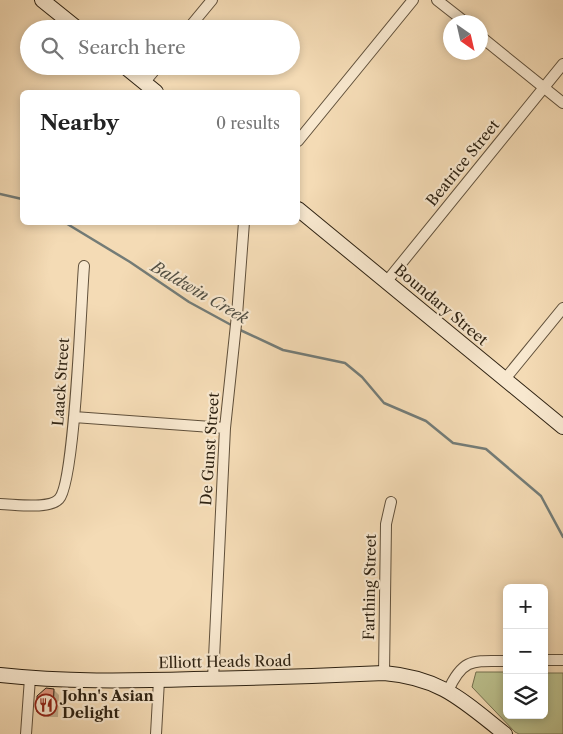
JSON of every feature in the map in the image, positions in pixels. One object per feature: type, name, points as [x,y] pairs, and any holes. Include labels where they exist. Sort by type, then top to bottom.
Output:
[{"type":"street","points":[[42,0],[67,20]]},
{"type":"street","points":[[195,20],[212,0]]},
{"type":"street","points":[[300,138],[413,0]]},
{"type":"street","points":[[437,0],[456,15]]},
{"type":"street","points":[[488,42],[563,103]]},
{"type":"street","name":"Beatrice Street","points":[[387,281],[563,64]]},
{"type":"street","points":[[135,75],[153,90]]},
{"type":"street","points":[[144,83],[151,75]]},
{"type":"street","name":"Boundary Street","points":[[300,211],[563,427]]},
{"type":"street","name":"De Gunst Street","points":[[213,679],[225,428],[235,338],[244,225]]},
{"type":"street","name":"Laack Street","points":[[0,504],[48,506],[59,499],[66,485],[74,417],[84,266]]},
{"type":"street","points":[[504,379],[563,308]]},
{"type":"street","points":[[74,417],[225,428]]},
{"type":"street","name":"Farthing Street","points":[[384,673],[386,524],[391,502]]},
{"type":"street","points":[[548,660],[563,660]]},
{"type":"street","points":[[448,691],[453,679],[467,664],[477,661],[503,661]]},
{"type":"street","name":"Elliott Heads Road","points":[[0,675],[87,681],[384,673],[422,679],[448,691],[466,702],[504,734]]},
{"type":"street","points":[[26,734],[30,678]]},
{"type":"street","points":[[156,734],[159,680]]},
{"type":"street","name":"Elliott Heads Road","points":[[481,715],[496,734]]},
{"type":"green space","points":[[476,672],[503,672],[503,719],[548,719],[548,673],[563,673],[563,734],[519,734],[515,732],[472,687]]},
{"type":"building","name":"John's Asian Delight","points":[[46,688],[54,689],[53,712],[37,712],[37,696]]},
{"type":"waterway","name":"Baldwin Creek","points":[[0,194],[20,199]]},
{"type":"waterway","name":"Baldwin Creek","points":[[69,225],[130,262],[189,302],[233,326]]},
{"type":"waterway","name":"Baldwin Creek","points":[[238,329],[283,350],[345,363],[362,377],[384,403],[426,421],[453,443],[486,449],[541,496],[563,537]]},
{"type":"place","name":"John's Asian Delight","points":[[46,705]]}]
